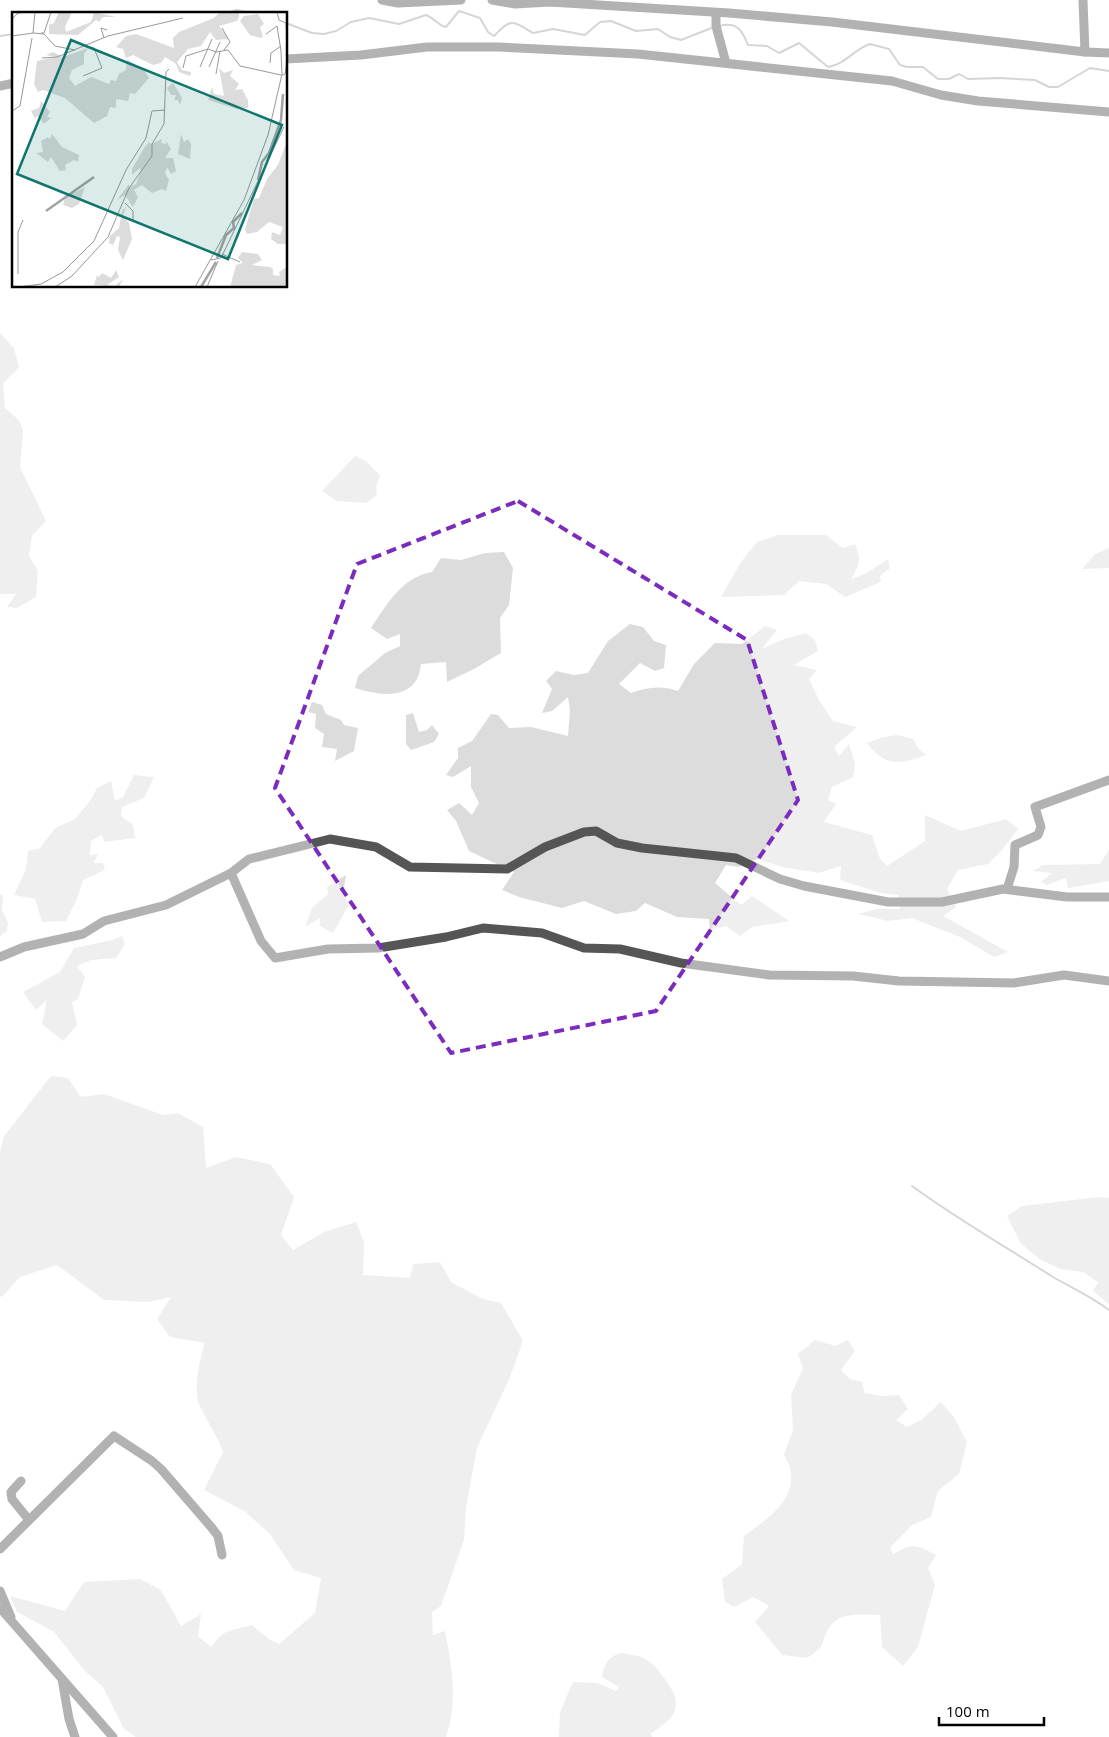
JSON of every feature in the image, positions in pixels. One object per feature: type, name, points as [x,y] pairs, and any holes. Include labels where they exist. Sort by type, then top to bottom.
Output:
[{"type":"street","points":[[382,0],[398,3],[461,0]]},
{"type":"street","points":[[492,0],[515,4],[568,3],[716,14],[729,13],[832,22],[1085,52],[1109,52]]},
{"type":"street","points":[[1083,0],[1085,52]]},
{"type":"street","points":[[716,14],[716,26],[726,63]]},
{"type":"street","points":[[288,58],[361,55],[427,47],[498,47],[638,54],[892,81],[941,95],[978,101],[1109,112]]},
{"type":"street","points":[[1007,889],[1014,867],[1015,845],[1038,835],[1041,827],[1035,807],[1109,780]]},
{"type":"street","points":[[0,957],[24,947],[83,934],[104,921],[166,905],[231,873],[249,859],[330,839],[376,847],[410,867],[506,869],[545,847],[584,832],[596,831],[617,843],[642,848],[736,858],[780,879],[804,886],[888,902],[942,902],[987,891],[1007,889],[1067,897],[1109,897]]},
{"type":"street","points":[[231,873],[261,941],[275,958],[328,949],[386,946],[446,937],[483,928],[542,933],[584,948],[620,949],[681,963],[769,975],[852,976],[899,981],[1014,983],[1057,976],[1080,975],[1109,981]]},
{"type":"street","points":[[0,1549],[114,1436],[152,1460],[161,1469],[218,1536],[222,1555]]},
{"type":"street","points":[[21,1481],[11,1492],[12,1499],[29,1520]]},
{"type":"street","points":[[0,1590],[14,1621]]},
{"type":"street","points":[[0,1608],[14,1621],[113,1737]]},
{"type":"street","points":[[62,1679],[69,1719],[75,1737]]},
{"type":"highlighted area","points":[[518,501],[747,640],[798,800],[656,1011],[451,1053],[275,788],[357,564]]},
{"type":"shaded area","points":[[0,333],[14,348],[19,367],[3,384],[5,408],[19,420],[23,430],[20,467],[46,521],[32,536],[29,556],[38,571],[36,597],[17,608],[7,607],[16,594],[0,594]]},
{"type":"shaded area","points":[[355,456],[366,461],[380,476],[376,486],[377,495],[366,503],[337,501],[322,491]]},
{"type":"shaded area","points":[[778,535],[826,535],[843,548],[855,544],[859,563],[851,579],[865,574],[888,559],[890,568],[880,576],[881,582],[845,597],[826,584],[799,581],[784,595],[721,597],[741,562],[757,542]]},
{"type":"shaded area","points":[[1109,548],[1109,568],[1082,569],[1095,554]]},
{"type":"shaded area","points":[[504,552],[513,568],[509,605],[500,618],[501,653],[447,682],[446,662],[421,664],[418,677],[405,691],[380,694],[355,688],[358,676],[385,653],[400,646],[400,634],[387,639],[371,628],[396,593],[412,580],[432,572],[441,558],[461,560],[485,553]]},
{"type":"shaded area","points":[[630,624],[643,627],[654,641],[666,645],[664,668],[655,671],[640,663],[619,684],[631,693],[654,688],[678,691],[694,664],[715,643],[742,644],[765,626],[777,630],[762,649],[784,639],[806,633],[815,640],[818,651],[794,665],[817,670],[809,679],[819,700],[833,721],[857,727],[834,747],[839,756],[849,744],[855,764],[853,777],[832,787],[828,800],[836,804],[824,822],[872,835],[880,859],[887,866],[925,841],[925,815],[961,831],[1006,819],[1018,829],[1002,850],[988,864],[958,870],[947,889],[956,907],[943,916],[1008,952],[994,957],[960,937],[912,918],[888,921],[858,914],[877,909],[900,909],[898,895],[881,893],[840,880],[841,866],[819,873],[782,867],[757,859],[738,867],[726,865],[715,883],[741,905],[752,896],[789,921],[752,927],[740,936],[726,926],[710,930],[709,919],[677,917],[645,903],[636,911],[616,914],[584,901],[562,908],[519,897],[502,890],[514,872],[469,851],[456,821],[447,810],[459,803],[472,815],[479,803],[471,787],[471,766],[453,777],[446,775],[458,758],[458,748],[472,741],[491,714],[498,715],[509,728],[531,727],[568,736],[570,710],[568,697],[552,711],[542,713],[552,689],[546,681],[556,671],[574,675],[588,673],[608,641]]},
{"type":"shaded area","points":[[312,702],[322,705],[326,714],[341,720],[344,725],[358,728],[354,751],[335,761],[337,749],[322,747],[324,734],[315,728],[316,714],[308,712]]},
{"type":"shaded area","points":[[413,713],[419,732],[427,730],[432,725],[439,734],[434,742],[411,750],[406,744],[406,715]]},
{"type":"shaded area","points":[[898,735],[913,739],[918,748],[926,755],[908,761],[894,762],[880,756],[867,743],[883,737]]},
{"type":"shaded area","points":[[134,775],[154,777],[144,798],[122,807],[121,816],[133,825],[135,838],[104,842],[102,835],[91,841],[90,855],[98,854],[94,863],[103,863],[105,870],[83,880],[77,899],[66,921],[42,922],[35,899],[14,895],[26,869],[28,851],[40,848],[55,828],[75,819],[90,801],[97,788],[111,781],[115,801],[123,797]]},
{"type":"shaded area","points":[[1109,850],[1109,881],[1068,888],[1066,878],[1047,885],[1041,882],[1052,873],[1032,871],[1043,865],[1100,864]]},
{"type":"shaded area","points":[[346,875],[343,894],[349,905],[333,933],[320,926],[320,918],[305,927],[312,908],[328,894],[327,887]]},
{"type":"shaded area","points":[[0,894],[3,896],[2,910],[8,923],[7,931],[0,936]]},
{"type":"shaded area","points":[[122,936],[125,944],[116,958],[91,960],[77,966],[85,977],[78,999],[72,1002],[77,1025],[63,1041],[42,1024],[47,1000],[36,1010],[23,992],[60,972],[74,948]]},
{"type":"shaded area","points":[[51,1076],[68,1078],[81,1097],[104,1094],[163,1115],[178,1113],[203,1127],[206,1168],[236,1157],[270,1164],[294,1197],[281,1235],[293,1250],[324,1232],[356,1222],[364,1242],[363,1275],[410,1278],[413,1264],[440,1262],[451,1282],[483,1299],[501,1303],[523,1341],[510,1377],[477,1448],[466,1508],[464,1540],[441,1606],[432,1612],[433,1635],[445,1631],[452,1671],[452,1711],[446,1737],[136,1737],[124,1729],[103,1687],[85,1671],[54,1632],[17,1612],[10,1596],[65,1611],[84,1582],[140,1579],[161,1590],[181,1626],[201,1614],[198,1636],[211,1647],[224,1633],[252,1625],[269,1639],[279,1644],[315,1613],[321,1578],[294,1570],[269,1533],[244,1511],[204,1490],[223,1452],[197,1398],[198,1373],[205,1343],[170,1337],[157,1319],[171,1297],[148,1302],[104,1300],[57,1265],[20,1277],[2,1297],[0,1296],[0,1152],[4,1136]]},
{"type":"shaded area","points":[[1099,1197],[1109,1198],[1109,1304],[1093,1291],[1098,1282],[1083,1272],[1060,1269],[1041,1260],[1021,1244],[1007,1216],[1022,1206]]},
{"type":"shaded area","points":[[815,1340],[836,1346],[848,1340],[855,1351],[841,1370],[850,1379],[862,1382],[865,1393],[882,1396],[899,1395],[908,1409],[896,1420],[907,1427],[921,1420],[941,1402],[954,1417],[967,1442],[959,1474],[938,1491],[931,1517],[912,1525],[890,1548],[893,1554],[914,1546],[936,1555],[928,1568],[935,1585],[918,1647],[903,1666],[882,1647],[880,1615],[852,1615],[839,1619],[829,1628],[821,1647],[807,1658],[782,1655],[755,1622],[769,1606],[753,1597],[734,1607],[725,1602],[722,1579],[742,1564],[744,1536],[769,1517],[783,1502],[788,1493],[791,1484],[791,1471],[784,1454],[793,1430],[791,1395],[803,1368],[798,1354]]},
{"type":"shaded area","points":[[622,1653],[645,1659],[659,1671],[674,1695],[676,1702],[672,1716],[667,1722],[651,1733],[652,1737],[559,1737],[560,1712],[573,1682],[597,1683],[616,1691],[619,1687],[602,1677],[604,1668],[610,1658]]},
{"type":"waterway","points":[[230,12],[237,10],[246,12]]},
{"type":"waterway","points":[[288,24],[312,33],[324,34],[336,31],[351,22],[369,18],[399,24],[426,15],[446,27],[459,11],[480,18],[488,32],[494,36],[504,26],[512,23],[516,23],[533,33],[553,29],[585,35],[600,22],[611,21],[636,31],[658,29],[670,37],[681,40],[714,27]]},
{"type":"waterway","points":[[719,26],[735,26],[741,31],[748,45],[767,46],[779,53],[799,43],[828,67],[840,63],[859,49],[870,44],[889,49],[900,65],[923,67],[938,79],[949,79],[959,74],[968,79],[1035,80],[1049,87],[1058,87],[1090,68],[1109,71]]},
{"type":"waterway","points":[[0,36],[12,34]]},
{"type":"waterway","points":[[912,1186],[982,1233],[1109,1310]]}]
